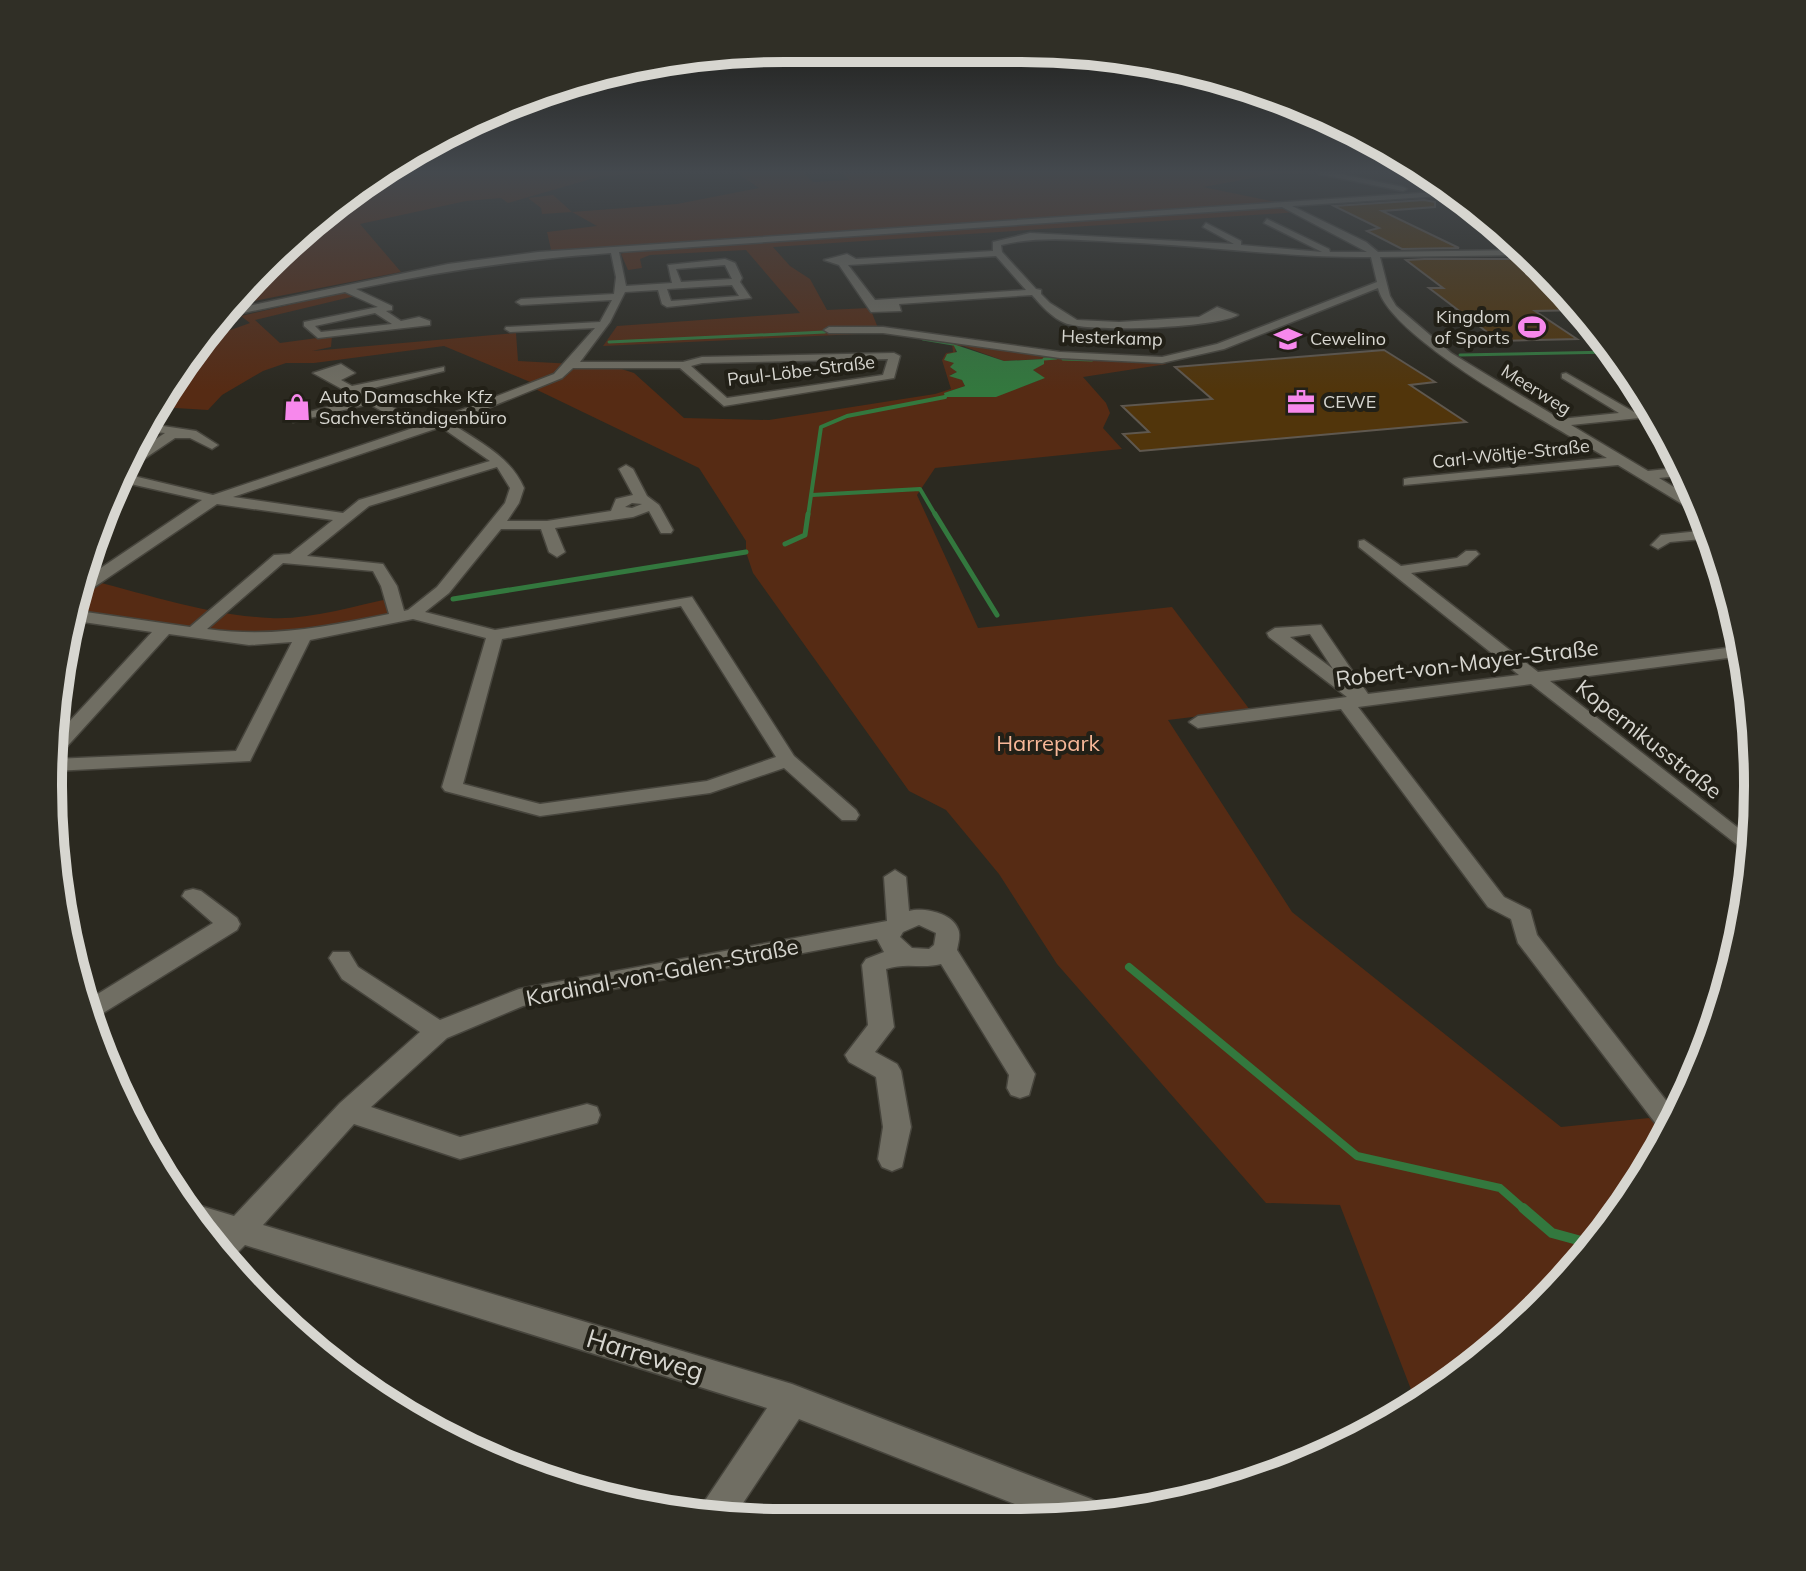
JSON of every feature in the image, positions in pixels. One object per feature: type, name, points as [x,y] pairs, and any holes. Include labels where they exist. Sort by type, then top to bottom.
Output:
[{"type":"street","points":[[242,308],[461,265],[700,243]]},
{"type":"street","points":[[998,243],[995,248],[998,253],[1066,321],[1080,324],[1208,318]]},
{"type":"street","points":[[1166,243],[1333,255],[1510,253]]},
{"type":"street","points":[[1238,243],[1245,247]]},
{"type":"street","points":[[1310,243],[1333,255]]},
{"type":"street","points":[[1360,243],[1375,254]]},
{"type":"street","points":[[92,582],[214,499],[424,429],[547,380],[573,365],[602,325],[620,293],[614,249]]},
{"type":"street","points":[[998,253],[853,261],[851,257],[841,256],[829,260],[842,263],[853,282],[862,285],[872,303],[1038,292]]},
{"type":"street","name":"Meerweg","points":[[1375,254],[1392,308],[1447,355],[1685,500]]},
{"type":"street","points":[[662,287],[667,304],[746,298],[735,282],[737,278],[730,263],[725,262],[671,267],[677,285]]},
{"type":"street","points":[[520,303],[677,285],[735,282]]},
{"type":"street","name":"Hesterkamp","points":[[829,330],[883,330],[1046,354],[1162,360],[1220,347],[1382,283]]},
{"type":"street","points":[[345,288],[388,308],[377,310],[308,324],[318,335],[402,324],[377,310]]},
{"type":"street","points":[[510,329],[602,325]]},
{"type":"street","name":"Paul-Löbe-Straße","points":[[573,365],[683,365],[702,360],[820,352],[894,356],[888,378],[724,402],[683,365]]},
{"type":"street","points":[[350,390],[440,369]]},
{"type":"street","points":[[1566,376],[1633,416]]},
{"type":"street","points":[[331,380],[424,429]]},
{"type":"street","points":[[297,419],[368,401]]},
{"type":"street","points":[[1554,423],[1641,415]]},
{"type":"street","points":[[406,616],[443,590],[497,525],[512,503],[517,488],[510,472],[500,462],[442,422]]},
{"type":"street","points":[[157,428],[169,429],[172,434]]},
{"type":"street","points":[[144,453],[172,434],[192,434],[212,445]]},
{"type":"street","name":"Carl-Wöltje-Straße","points":[[1409,482],[1618,461]]},
{"type":"street","points":[[293,559],[364,503],[500,462]]},
{"type":"street","points":[[626,469],[666,530]]},
{"type":"street","points":[[1643,476],[1672,473]]},
{"type":"street","points":[[131,480],[214,499],[343,517]]},
{"type":"street","points":[[497,525],[547,525],[628,513],[619,511],[618,504],[646,503]]},
{"type":"street","points":[[547,525],[557,552]]},
{"type":"street","points":[[1658,545],[1666,538],[1699,535]]},
{"type":"street","name":"Kopernikusstraße","points":[[1364,544],[1741,841]]},
{"type":"street","points":[[1395,571],[1462,562],[1471,554]]},
{"type":"street","points":[[193,633],[279,558],[378,567],[406,616]]},
{"type":"street","points":[[82,617],[249,640],[303,636],[406,616],[495,635],[686,600],[787,760],[849,815]]},
{"type":"street","points":[[1355,702],[1351,691],[1275,633],[1315,629],[1355,702],[1496,902],[1522,915],[1526,937],[1663,1116]]},
{"type":"street","points":[[64,738],[163,630]]},
{"type":"street","points":[[495,635],[452,787],[540,810],[710,787],[787,760]]},
{"type":"street","points":[[63,765],[243,757],[303,636]]},
{"type":"street","name":"Robert-von-Mayer-Straße","points":[[1198,722],[1731,653]]},
{"type":"street","points":[[895,877],[895,925],[888,938],[891,948],[916,960],[932,958],[945,950]]},
{"type":"street","points":[[97,1007],[229,924],[193,896]]},
{"type":"street","name":"Kardinal-von-Galen-Straße","points":[[227,1244],[349,1111],[438,1031],[519,998],[895,925],[917,917],[936,921],[948,931],[949,941],[945,950],[1022,1074],[1020,1088]]},
{"type":"street","points":[[892,1159],[897,1127],[888,1071],[858,1055],[881,1027],[874,965],[901,955]]},
{"type":"street","points":[[341,958],[350,973],[438,1031]]},
{"type":"street","points":[[349,1111],[460,1148],[587,1115]]},
{"type":"street","name":"Harreweg","points":[[208,1221],[792,1400],[1066,1507]]},
{"type":"street","points":[[720,1505],[792,1400]]},
{"type":"green space","points":[[307,243],[376,243],[401,272],[247,302]]},
{"type":"green space","points":[[550,243],[828,243],[773,247],[790,266],[810,279],[827,310],[870,308],[880,333],[603,346],[617,326],[800,313],[746,250],[650,255],[640,259],[642,268],[628,270],[621,254],[631,250],[552,254]]},
{"type":"green space","name":"Harrepark","points":[[345,292],[355,296],[255,320],[280,343],[332,336],[331,347],[312,351],[516,333],[518,361],[612,366],[634,373],[684,418],[769,420],[935,394],[951,389],[942,360],[946,353],[953,352],[952,343],[1052,357],[1167,364],[1083,377],[1106,403],[1110,413],[1103,428],[1122,449],[935,468],[917,495],[978,628],[1172,607],[1250,710],[1168,720],[1292,912],[1561,1127],[1649,1118],[1658,1126],[1647,1147],[1594,1226],[1532,1297],[1461,1359],[1412,1393],[1340,1205],[1266,1203],[1057,964],[999,874],[946,810],[909,791],[753,573],[746,541],[699,468],[531,387],[535,384],[444,346],[314,363],[286,363],[263,371],[222,395],[208,410],[169,408],[222,333],[250,323],[241,316]],"holes":[[[963,346],[1004,361],[1043,359],[1033,370],[1044,378],[1020,387],[982,396],[945,393],[965,386],[962,380],[950,375],[958,372],[955,347]]]},
{"type":"green space","points":[[92,581],[198,608],[270,618],[316,615],[393,598],[398,618],[249,640],[83,617]]},
{"type":"shaded area","points":[[953,344],[1004,361],[1044,359],[1044,364],[1033,370],[1045,378],[996,397],[945,397],[944,393],[965,386],[962,380],[949,376],[957,372],[950,367],[954,363],[944,360],[947,354],[957,352]]},
{"type":"building","points":[[1391,243],[1449,243],[1459,248],[1402,249]]},
{"type":"building","points":[[1516,259],[1566,310],[1535,311],[1577,339],[1499,341],[1429,288],[1443,288],[1406,260]]},
{"type":"building","name":"CEWE","points":[[1384,350],[1435,382],[1410,385],[1466,422],[1140,451],[1123,434],[1149,432],[1122,406],[1212,399],[1175,367]]},
{"type":"waterway","points":[[609,342],[825,332]]},
{"type":"waterway","points":[[923,339],[953,344]]},
{"type":"waterway","points":[[1460,355],[1599,352]]},
{"type":"waterway","points":[[1044,359],[1056,358]]},
{"type":"waterway","points":[[1063,359],[1092,360]]},
{"type":"waterway","points":[[808,516],[821,427],[847,416],[945,397]]},
{"type":"waterway","points":[[812,495],[920,489],[936,516]]},
{"type":"waterway","points":[[785,544],[805,535],[808,514]]},
{"type":"waterway","points":[[935,514],[997,615]]},
{"type":"waterway","points":[[453,599],[746,552]]},
{"type":"waterway","points":[[1129,967],[1357,1156],[1500,1188],[1525,1210]]},
{"type":"waterway","points":[[1523,1208],[1552,1233],[1582,1241]]},
{"type":"place","name":"Kingdom of Sports","points":[[1532,327]]},
{"type":"place","name":"Cewelino","points":[[1288,339]]},
{"type":"place","name":"CEWE","points":[[1301,402]]},
{"type":"place","name":"Auto Damaschke Kfz Sachverständigenbüro","points":[[297,407]]}]
